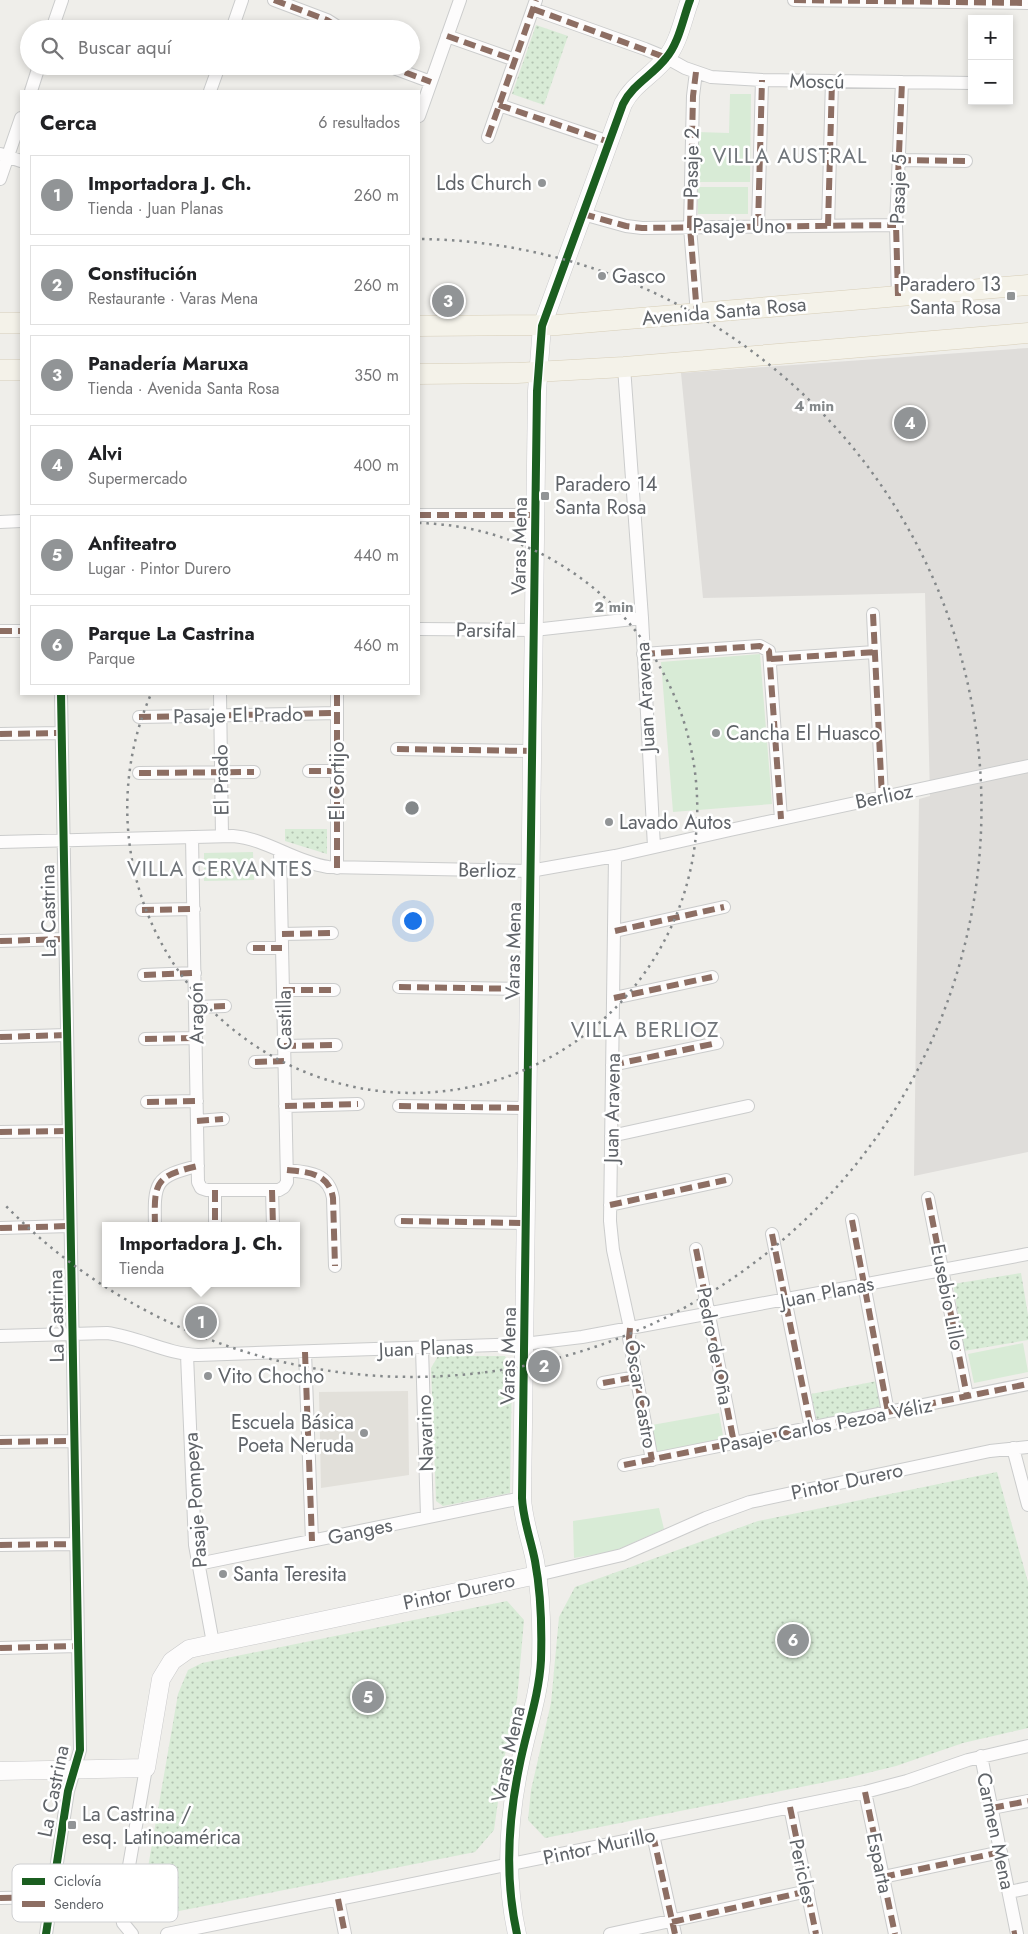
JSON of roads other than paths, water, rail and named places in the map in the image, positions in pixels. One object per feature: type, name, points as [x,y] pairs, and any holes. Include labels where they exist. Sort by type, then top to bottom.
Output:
[{"type":"main road","name":"Avenida Santa Rosa","points":[[420,326],[542,326],[1028,285]]},
{"type":"main road","points":[[0,323],[20,323]]},
{"type":"main road","points":[[420,374],[538,373],[1028,333]]},
{"type":"main road","points":[[0,370],[20,370]]},
{"type":"street","points":[[55,20],[62,0]]},
{"type":"street","points":[[235,20],[242,0]]},
{"type":"street","points":[[274,0],[327,20]]},
{"type":"street","points":[[420,113],[460,0]]},
{"type":"street","name":"Varas Mena","points":[[517,1934],[509,1865],[509,1843],[515,1789],[535,1703],[540,1671],[541,1622],[537,1575],[524,1518],[522,1498],[535,515],[538,373],[542,326],[624,104],[629,94],[667,58],[690,0]]},
{"type":"street","points":[[794,0],[1028,3]]},
{"type":"street","points":[[488,137],[534,4]]},
{"type":"street","name":"Moscú","points":[[534,4],[667,58],[696,72],[722,78],[968,83]]},
{"type":"street","points":[[447,36],[515,60]]},
{"type":"street","name":"Pasaje 2","points":[[696,72],[693,96],[690,227],[697,314]]},
{"type":"street","points":[[30,90],[36,75]]},
{"type":"street","points":[[210,90],[216,75]]},
{"type":"street","points":[[412,75],[431,82]]},
{"type":"street","points":[[758,226],[762,80]]},
{"type":"street","points":[[828,226],[832,81]]},
{"type":"street","name":"Pasaje 5","points":[[898,296],[896,225],[902,82]]},
{"type":"street","points":[[499,105],[609,142]]},
{"type":"street","points":[[0,179],[4,155],[20,120]]},
{"type":"street","points":[[4,155],[20,161]]},
{"type":"street","points":[[899,160],[966,162]]},
{"type":"street","name":"Pasaje Uno","points":[[583,214],[634,227],[896,225]]},
{"type":"street","name":"Juan Aravena","points":[[624,367],[642,618],[654,847]]},
{"type":"street","points":[[420,515],[535,515]]},
{"type":"street","points":[[0,522],[20,521]]},
{"type":"street","points":[[873,614],[882,797]]},
{"type":"street","name":"Parsifal","points":[[420,629],[534,630],[642,618]]},
{"type":"street","points":[[0,631],[20,631]]},
{"type":"street","points":[[643,654],[760,646],[767,648],[771,659],[781,818]]},
{"type":"street","points":[[771,659],[875,652]]},
{"type":"street","name":"La Castrina","points":[[57,1864],[68,1790],[80,1750],[61,695]]},
{"type":"street","name":"El Prado","points":[[220,695],[222,836]]},
{"type":"street","name":"El Cortijo","points":[[337,868],[338,695]]},
{"type":"street","name":"Pasaje El Prado","points":[[139,717],[337,713]]},
{"type":"street","points":[[0,734],[61,733]]},
{"type":"street","points":[[397,749],[532,751]]},
{"type":"street","name":"Berlioz","points":[[0,842],[222,836],[246,838],[312,864],[337,868],[530,871],[615,856],[781,818],[1028,766]]},
{"type":"street","points":[[309,771],[337,771]]},
{"type":"street","points":[[139,773],[254,772]]},
{"type":"street","name":"Aragón","points":[[192,837],[198,1182],[201,1188],[215,1190]]},
{"type":"street","name":"Castilla","points":[[274,1222],[278,1189],[287,1182],[280,852]]},
{"type":"street","name":"Juan Aravena","points":[[615,856],[611,1242],[630,1328]]},
{"type":"street","points":[[615,931],[724,907]]},
{"type":"street","points":[[142,910],[194,909]]},
{"type":"street","points":[[282,934],[332,933]]},
{"type":"street","points":[[0,941],[65,939]]},
{"type":"street","points":[[253,948],[282,948]]},
{"type":"street","points":[[144,974],[195,973]]},
{"type":"street","points":[[614,998],[712,977]]},
{"type":"street","points":[[399,987],[529,989]]},
{"type":"street","points":[[283,990],[334,990]]},
{"type":"street","points":[[196,1007],[225,1006]]},
{"type":"street","points":[[0,1037],[67,1035]]},
{"type":"street","points":[[145,1039],[196,1038]]},
{"type":"street","points":[[612,1065],[717,1043]]},
{"type":"street","points":[[284,1046],[336,1045]]},
{"type":"street","points":[[255,1062],[284,1061]]},
{"type":"street","points":[[147,1102],[197,1101]]},
{"type":"street","points":[[286,1106],[358,1104]]},
{"type":"street","points":[[399,1106],[527,1108]]},
{"type":"street","points":[[611,1136],[748,1106]]},
{"type":"street","points":[[198,1121],[223,1119]]},
{"type":"street","points":[[0,1132],[68,1131]]},
{"type":"street","points":[[155,1222],[154,1196],[160,1182],[170,1174],[198,1166]]},
{"type":"street","points":[[287,1170],[315,1174],[325,1180],[331,1188],[335,1266]]},
{"type":"street","points":[[610,1205],[726,1180]]},
{"type":"street","points":[[215,1222],[215,1190],[278,1189]]},
{"type":"street","name":"Eusebio Lillo","points":[[928,1198],[967,1396]]},
{"type":"street","points":[[852,1220],[888,1412]]},
{"type":"street","points":[[401,1221],[526,1224]]},
{"type":"street","points":[[0,1228],[70,1226]]},
{"type":"street","points":[[772,1234],[811,1428]]},
{"type":"street","name":"Pedro de Oña","points":[[696,1249],[734,1443]]},
{"type":"street","name":"Juan Planas","points":[[0,1336],[114,1334],[167,1351],[187,1355],[524,1344],[582,1337],[1028,1254]]},
{"type":"street","name":"Óscar Castro","points":[[630,1328],[629,1338],[652,1460]]},
{"type":"street","name":"Navarino","points":[[422,1348],[427,1517]]},
{"type":"street","points":[[305,1352],[312,1541]]},
{"type":"street","name":"Pasaje Pompeya","points":[[187,1355],[193,1515],[198,1564],[213,1643]]},
{"type":"street","points":[[604,1383],[636,1377]]},
{"type":"street","name":"Pasaje Carlos Pezoa Véliz","points":[[624,1466],[1028,1384]]},
{"type":"street","points":[[0,1442],[74,1441]]},
{"type":"street","points":[[1013,1448],[1028,1505]]},
{"type":"street","name":"Pintor Durero","points":[[146,1768],[164,1672],[172,1661],[183,1652],[213,1643],[537,1575],[622,1555],[706,1518],[750,1502],[865,1476],[1013,1448],[1028,1448]]},
{"type":"street","name":"Ganges","points":[[198,1564],[522,1498]]},
{"type":"street","points":[[0,1545],[76,1544]]},
{"type":"street","points":[[0,1648],[78,1646]]},
{"type":"street","name":"Pintor Murillo","points":[[166,1934],[866,1792],[981,1756],[1028,1746]]},
{"type":"street","name":"Carmen Mena","points":[[981,1756],[1016,1934]]},
{"type":"street","points":[[0,1771],[146,1768],[129,1864]]},
{"type":"street","name":"Esparta","points":[[866,1792],[895,1934]]},
{"type":"street","points":[[992,1808],[1028,1801]]},
{"type":"street","name":"Pericles","points":[[790,1807],[816,1934]]},
{"type":"street","points":[[653,1835],[674,1928]]},
{"type":"street","points":[[883,1877],[1001,1852]]},
{"type":"street","points":[[1009,1892],[1028,1888]]},
{"type":"street","points":[[610,1934],[674,1928],[808,1891]]},
{"type":"street","points":[[338,1899],[345,1934]]},
{"type":"street","points":[[123,1922],[132,1934]]},
{"type":"place","name":"Lds Church","points":[[542,183]]},
{"type":"place","name":"Gasco","points":[[602,276]]},
{"type":"place","name":"Paradero 13 Santa Rosa","points":[[1011,296]]},
{"type":"place","name":"Panadería Maruxa","points":[[448,301]]},
{"type":"place","name":"Alvi","points":[[910,423]]},
{"type":"place","name":"Paradero 14 Santa Rosa","points":[[545,496]]},
{"type":"place","name":"Cancha El Huasco","points":[[716,733]]},
{"type":"place","name":"Lavado Autos","points":[[609,822]]},
{"type":"place","name":"Importadora J. Ch.","points":[[201,1322]]},
{"type":"place","name":"Constitución","points":[[544,1366]]},
{"type":"place","name":"Vito Chocho","points":[[208,1376]]},
{"type":"place","name":"Escuela Básica Poeta Neruda","points":[[364,1433]]},
{"type":"place","name":"Santa Teresita","points":[[223,1574]]},
{"type":"place","name":"Parque La Castrina","points":[[793,1640]]},
{"type":"place","name":"Anfiteatro","points":[[368,1697]]},
{"type":"place","name":"La Castrina / esq. Latinoamérica","points":[[72,1825]]},
{"type":"district","name":"VILLA AUSTRAL","points":[[790,156]]},
{"type":"district","name":"VILLA CERVANTES","points":[[220,869]]},
{"type":"district","name":"VILLA BERLIOZ","points":[[645,1030]]}]
